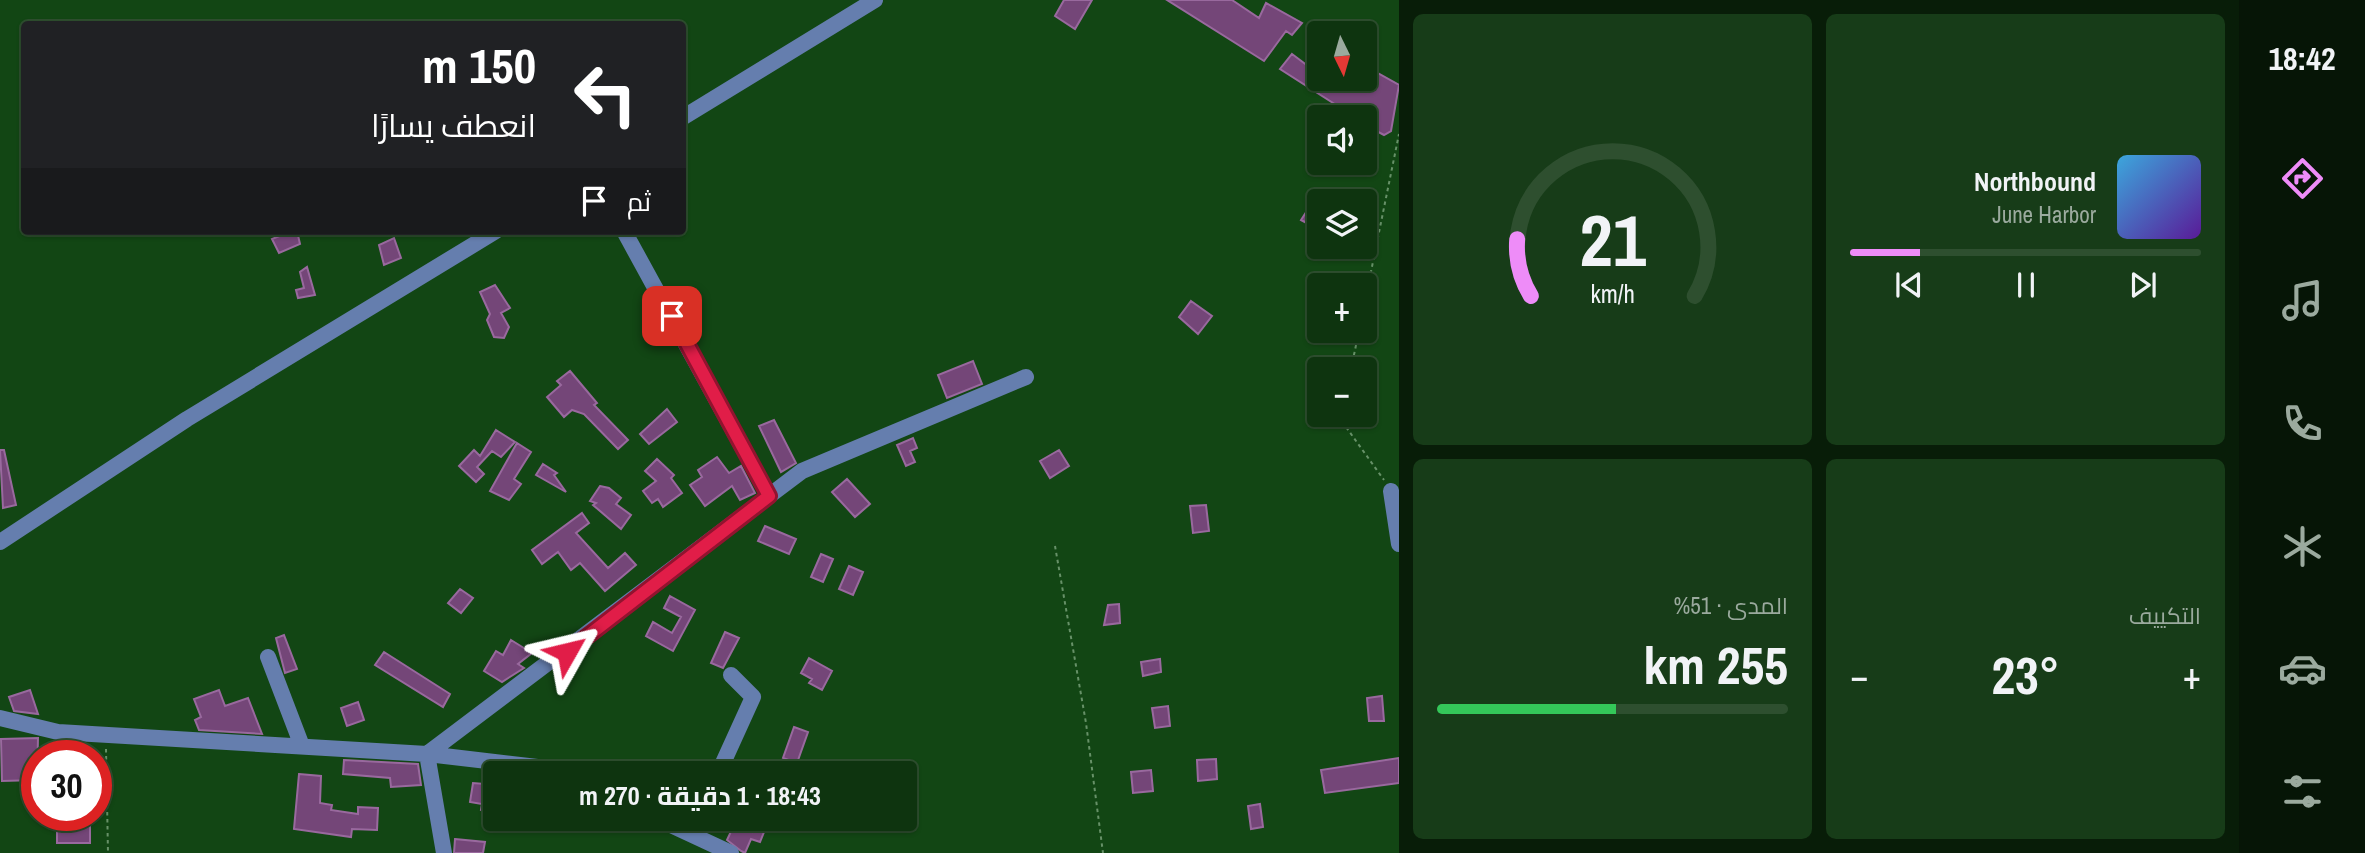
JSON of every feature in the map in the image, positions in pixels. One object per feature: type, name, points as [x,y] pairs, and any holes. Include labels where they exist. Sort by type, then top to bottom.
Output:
[{"type":"street","points":[[686,116],[875,0]]},
{"type":"street","points":[[0,542],[187,419],[489,235]]},
{"type":"street","points":[[626,235],[769,496]]},
{"type":"street","points":[[427,754],[446,737],[567,652],[802,471],[1026,377]]},
{"type":"street","points":[[1391,491],[1399,544]]},
{"type":"street","points":[[268,657],[302,746]]},
{"type":"street","points":[[724,761],[753,697],[731,675]]},
{"type":"street","points":[[0,718],[58,732],[427,754],[486,761]]},
{"type":"street","points":[[427,754],[444,853]]},
{"type":"street","points":[[701,831],[731,853]]},
{"type":"path","points":[[1371,273],[1399,134]]},
{"type":"path","points":[[1346,427],[1391,491]]},
{"type":"path","points":[[1055,546],[1086,723],[1103,853]]},
{"type":"path","points":[[105,734],[108,853]]},
{"type":"building","points":[[1064,0],[1092,0],[1075,29],[1055,16]]},
{"type":"building","points":[[1167,0],[1232,0],[1259,18],[1266,3],[1302,23],[1292,35],[1286,31],[1264,61]]},
{"type":"building","points":[[1292,54],[1307,65],[1307,86],[1280,69]]},
{"type":"building","points":[[1377,73],[1399,85],[1391,131],[1384,135],[1377,131],[1377,105],[1336,105],[1314,91],[1377,91]]},
{"type":"building","points":[[1307,211],[1307,223],[1301,220]]},
{"type":"building","points":[[282,235],[298,235],[300,244],[279,253],[272,239]]},
{"type":"building","points":[[394,238],[401,258],[384,265],[379,245]]},
{"type":"building","points":[[307,267],[315,295],[298,298],[296,290],[304,288],[300,272]]},
{"type":"building","points":[[495,285],[510,308],[501,313],[509,327],[504,338],[494,337],[487,320],[490,314],[480,292]]},
{"type":"building","points":[[1191,301],[1212,316],[1198,334],[1179,317]]},
{"type":"building","points":[[973,361],[982,384],[947,398],[938,375]]},
{"type":"building","points":[[570,371],[597,403],[594,405],[628,440],[618,449],[584,414],[572,410],[564,417],[547,397],[561,385],[557,381]]},
{"type":"building","points":[[667,409],[677,422],[649,444],[640,434]]},
{"type":"building","points":[[774,420],[796,463],[781,472],[759,426]]},
{"type":"building","points":[[496,430],[515,442],[501,457],[492,451],[477,467],[484,474],[476,482],[459,466],[474,450],[480,456]]},
{"type":"building","points":[[913,438],[917,448],[910,451],[915,462],[906,466],[897,445]]},
{"type":"building","points":[[517,443],[531,452],[514,479],[521,484],[509,500],[490,491]]},
{"type":"building","points":[[0,450],[4,450],[16,505],[3,508]]},
{"type":"building","points":[[1059,450],[1069,466],[1050,478],[1040,461]]},
{"type":"building","points":[[717,457],[729,473],[741,466],[755,493],[740,500],[732,486],[705,506],[690,485],[702,477],[698,470]]},
{"type":"building","points":[[657,459],[674,475],[671,478],[682,493],[663,507],[658,499],[652,503],[643,491],[656,481],[645,471]]},
{"type":"building","points":[[543,464],[557,473],[554,475],[566,492],[536,475]]},
{"type":"building","points":[[847,479],[870,504],[855,517],[832,492]]},
{"type":"building","points":[[600,486],[609,488],[621,498],[616,504],[631,515],[621,529],[593,505],[596,503],[590,501]]},
{"type":"building","points":[[1206,505],[1209,531],[1193,533],[1190,506]]},
{"type":"building","points":[[582,513],[589,523],[576,533],[608,568],[625,553],[636,565],[605,591],[580,563],[571,570],[558,552],[542,564],[532,550]]},
{"type":"building","points":[[765,526],[796,539],[789,554],[758,541]]},
{"type":"building","points":[[821,554],[833,559],[823,582],[811,577]]},
{"type":"building","points":[[849,566],[863,572],[853,595],[839,589]]},
{"type":"building","points":[[460,589],[473,598],[461,613],[448,603]]},
{"type":"building","points":[[670,596],[695,610],[673,651],[646,636],[653,622],[672,633],[681,617],[664,608]]},
{"type":"building","points":[[1119,604],[1120,623],[1104,625],[1108,605]]},
{"type":"building","points":[[725,632],[739,638],[723,668],[711,663]]},
{"type":"building","points":[[284,635],[297,669],[285,673],[276,638]]},
{"type":"building","points":[[511,640],[532,653],[518,664],[524,668],[502,682],[484,671],[496,651],[503,655]]},
{"type":"building","points":[[384,652],[450,694],[443,707],[375,665]]},
{"type":"building","points":[[809,658],[832,671],[822,690],[809,683],[812,679],[801,673]]},
{"type":"building","points":[[1160,659],[1161,672],[1143,676],[1141,662]]},
{"type":"building","points":[[30,690],[38,714],[14,711],[9,697]]},
{"type":"building","points":[[219,690],[225,706],[248,698],[262,734],[199,730],[195,720],[201,717],[194,699]]},
{"type":"building","points":[[1382,696],[1384,721],[1369,721],[1367,698]]},
{"type":"building","points":[[358,702],[364,720],[347,726],[341,708]]},
{"type":"building","points":[[1168,706],[1170,726],[1155,728],[1152,708]]},
{"type":"building","points":[[794,727],[808,732],[798,761],[783,758]]},
{"type":"building","points":[[38,738],[21,740],[21,780],[2,781],[1,739]]},
{"type":"building","points":[[1399,758],[1399,783],[1325,793],[1321,770]]},
{"type":"building","points":[[1216,759],[1217,779],[1198,781],[1197,760]]},
{"type":"building","points":[[344,760],[418,764],[421,785],[391,787],[390,778],[343,774]]},
{"type":"building","points":[[1151,770],[1153,791],[1133,793],[1131,772]]},
{"type":"building","points":[[299,774],[321,776],[320,803],[332,805],[331,810],[358,814],[358,807],[378,808],[377,830],[352,829],[351,837],[294,829]]},
{"type":"building","points":[[473,783],[483,784],[483,810],[482,804],[470,802]]},
{"type":"building","points":[[1260,804],[1263,827],[1251,829],[1248,806]]},
{"type":"building","points":[[57,831],[90,831],[90,843],[57,843]]},
{"type":"building","points":[[731,831],[764,832],[760,842],[751,839],[745,853],[727,840]]},
{"type":"building","points":[[455,839],[485,842],[483,853],[454,853]]},
{"type":"route","points":[[567,652],[769,496],[672,316]]}]
